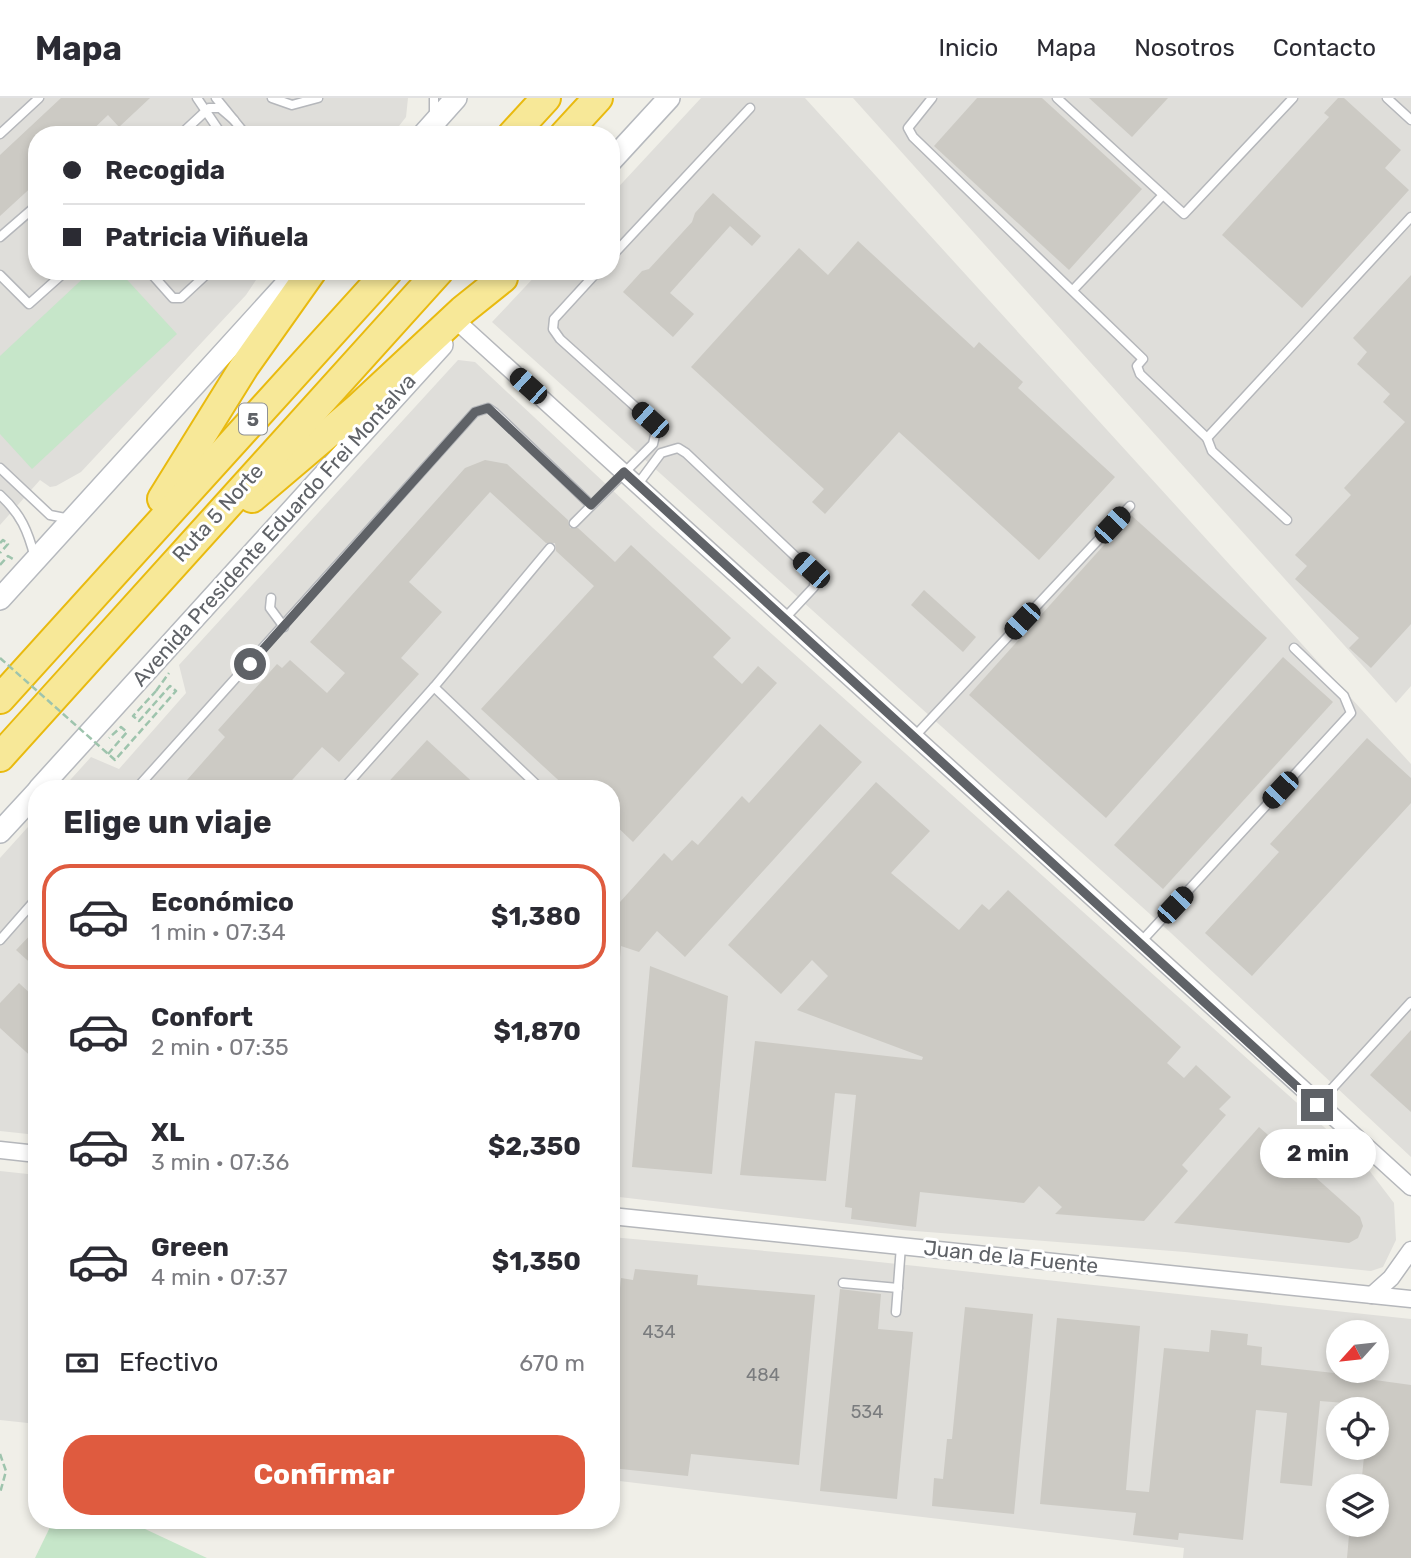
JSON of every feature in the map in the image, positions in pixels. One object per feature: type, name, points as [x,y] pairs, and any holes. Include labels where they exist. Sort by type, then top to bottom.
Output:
[{"type":"highway","points":[[520,126],[546,98]]},
{"type":"highway","points":[[572,126],[598,98]]},
{"type":"highway","points":[[118,566],[244,367],[306,280]]},
{"type":"highway","name":"Ruta 5 Norte","points":[[0,699],[380,280]]},
{"type":"highway","name":"Ruta 5 Norte","points":[[0,757],[174,561],[431,280]]},
{"type":"highway","points":[[174,561],[274,480],[463,310],[501,280]]},
{"type":"main road","points":[[431,126],[456,98]]},
{"type":"main road","points":[[620,151],[669,98]]},
{"type":"main road","points":[[0,600],[290,280]]},
{"type":"main road","name":"Avenida Presidente Eduardo Frei Montalva","points":[[47,780],[502,280]]},
{"type":"main road","name":"Avenida Presidente Eduardo Frei Montalva","points":[[0,832],[28,801]]},
{"type":"street","points":[[461,325],[1139,944],[1411,1187]]},
{"type":"street","points":[[0,1150],[28,1153]]},
{"type":"street","name":"Juan de la Fuente","points":[[620,1217],[1411,1299]]},
{"type":"street","points":[[1372,1295],[1391,1278],[1411,1250]]},
{"type":"lane","points":[[0,134],[39,98]]},
{"type":"lane","points":[[197,98],[216,126]]},
{"type":"lane","points":[[216,98],[239,126]]},
{"type":"lane","points":[[272,98],[292,105],[317,98]]},
{"type":"lane","points":[[429,126],[434,98]]},
{"type":"lane","points":[[932,98],[908,128],[913,138],[1143,359],[1137,366],[1140,374],[1207,438],[1212,451],[1287,520]]},
{"type":"lane","points":[[1057,98],[1184,214],[1293,98]]},
{"type":"lane","points":[[1387,98],[1411,120]]},
{"type":"lane","points":[[190,126],[206,111],[220,108],[234,120]]},
{"type":"lane","points":[[620,247],[750,108]]},
{"type":"lane","points":[[1073,290],[1163,195]]},
{"type":"lane","points":[[0,237],[28,213]]},
{"type":"lane","points":[[1207,438],[1411,217]]},
{"type":"lane","points":[[0,275],[22,300],[29,304],[56,280]]},
{"type":"lane","points":[[157,280],[173,298],[181,298],[200,280]]},
{"type":"lane","points":[[573,523],[653,444],[656,431],[650,420],[560,339],[553,329],[554,318],[590,280]]},
{"type":"lane","points":[[144,780],[466,422],[482,409],[488,408],[494,412],[591,505]]},
{"type":"lane","points":[[638,484],[661,453],[678,448],[686,453],[815,575],[814,586],[785,618]]},
{"type":"lane","points":[[1,469],[50,515],[73,520]]},
{"type":"lane","points":[[0,495],[19,514],[28,528],[36,560]]},
{"type":"lane","points":[[914,737],[1130,506]]},
{"type":"lane","points":[[351,780],[434,687],[550,548]]},
{"type":"lane","points":[[271,598],[270,608],[284,627]]},
{"type":"lane","points":[[1139,944],[1351,713],[1344,696],[1294,648]]},
{"type":"lane","points":[[434,687],[532,780]]},
{"type":"lane","points":[[0,940],[28,908]]},
{"type":"lane","points":[[1317,1105],[1411,1002]]},
{"type":"lane","points":[[896,1312],[902,1245]]},
{"type":"lane","points":[[843,1283],[898,1288]]},
{"type":"path","points":[[0,543],[3,540],[8,544],[0,553]]},
{"type":"path","points":[[0,565],[8,556]]},
{"type":"path","points":[[0,658],[115,760],[176,691],[170,686],[139,721],[133,716],[171,674],[165,669]]},
{"type":"path","points":[[108,754],[127,732],[121,727],[111,739]]},
{"type":"path","points":[[0,1454],[6,1471],[0,1493]]},
{"type":"shaded area","points":[[0,98],[408,98],[406,117],[399,126],[28,126],[28,280],[256,280],[246,295],[81,472],[56,486],[50,487],[40,480],[0,525]]},
{"type":"shaded area","points":[[701,98],[805,98],[1411,764],[1411,1157],[1171,933],[492,322],[532,280],[620,280],[620,185]]},
{"type":"shaded area","points":[[853,98],[1411,98],[1411,686],[1396,703]]},
{"type":"shaded area","points":[[458,360],[475,362],[653,528],[1362,1161],[1394,1203],[1396,1240],[1383,1267],[1371,1271],[1185,1252],[902,1230],[620,1197],[620,780],[70,780],[91,757],[119,769],[186,693],[179,665]]},
{"type":"shaded area","points":[[28,827],[28,1134],[0,1131],[0,858]]},
{"type":"shaded area","points":[[0,1171],[28,1174],[28,1423],[0,1420]]},
{"type":"shaded area","points":[[620,1238],[832,1257],[1411,1319],[1411,1558],[1183,1558],[1184,1548],[620,1481]]},
{"type":"green space","points":[[81,280],[127,280],[177,334],[32,469],[0,434],[0,356]]},
{"type":"green space","points":[[49,1529],[145,1529],[207,1558],[35,1558]]},
{"type":"building","points":[[61,98],[150,98],[120,126],[108,115],[96,126],[31,126]]},
{"type":"building","points":[[977,98],[1042,98],[1142,189],[1069,270],[934,146]]},
{"type":"building","points":[[1089,98],[1168,98],[1132,137]]},
{"type":"building","points":[[1338,98],[1344,98],[1401,150],[1385,168],[1409,190],[1302,308],[1222,235],[1329,117],[1324,113]]},
{"type":"building","points":[[28,129],[28,190],[0,216],[0,155]]},
{"type":"building","points":[[713,193],[761,236],[752,246],[730,226],[670,293],[694,314],[673,337],[623,292],[642,271],[649,269],[692,222],[695,213]]},
{"type":"building","points":[[858,241],[974,348],[979,342],[1023,382],[1018,388],[1115,477],[1039,560],[899,432],[825,514],[812,502],[824,489],[691,367],[799,248],[828,275]]},
{"type":"building","points":[[1411,275],[1411,624],[1371,668],[1349,648],[1359,638],[1295,579],[1307,566],[1295,555],[1351,495],[1344,488],[1405,422],[1383,402],[1390,394],[1357,364],[1367,352],[1353,338]]},
{"type":"building","points":[[485,460],[507,464],[568,520],[570,528],[578,528],[615,562],[631,545],[731,638],[713,657],[742,684],[758,666],[777,683],[633,842],[620,830],[620,780],[558,780],[481,709],[594,586],[556,551],[555,543],[546,543],[490,492],[409,582],[442,612],[401,658],[419,674],[339,762],[322,747],[292,780],[187,780],[225,737],[218,730],[277,664],[282,668],[290,660],[327,693],[345,673],[310,642],[465,468]]},
{"type":"building","points":[[1131,515],[1267,638],[1106,818],[969,695]]},
{"type":"building","points":[[924,590],[976,637],[963,652],[911,605]]},
{"type":"building","points":[[1283,657],[1333,702],[1163,889],[1114,845]]},
{"type":"building","points":[[820,724],[862,762],[685,957],[657,931],[639,952],[621,946],[620,958],[620,902],[664,853],[672,861],[692,840],[698,845],[742,796],[749,803]]},
{"type":"building","points":[[1367,738],[1411,778],[1411,803],[1252,976],[1205,933],[1279,852],[1270,844]]},
{"type":"building","points":[[427,740],[470,780],[390,780]]},
{"type":"building","points":[[876,782],[930,831],[891,873],[959,930],[982,904],[989,910],[1008,890],[1181,1047],[1167,1063],[1184,1078],[1196,1065],[1231,1097],[1219,1109],[1226,1115],[1182,1165],[1188,1171],[1144,1221],[1055,1214],[1062,1207],[1039,1186],[1024,1203],[920,1192],[916,1227],[851,1219],[852,1208],[845,1207],[856,1095],[835,1093],[826,1181],[740,1175],[755,1041],[922,1060],[923,1057],[797,1010],[828,976],[812,960],[781,994],[728,945]]},
{"type":"building","points":[[28,937],[28,961],[16,950]]},
{"type":"building","points":[[650,966],[728,996],[712,1174],[632,1167]]},
{"type":"building","points":[[19,983],[28,992],[28,1054],[0,1028],[0,1003]]},
{"type":"building","points":[[1411,1030],[1411,1112],[1370,1075]]},
{"type":"building","points":[[1259,1127],[1360,1217],[1363,1226],[1358,1238],[1349,1243],[1174,1223]]},
{"type":"building","points":[[635,1269],[698,1275],[697,1285],[815,1295],[799,1465],[691,1454],[688,1476],[620,1469],[620,1288],[621,1278],[633,1280]]},
{"type":"building","points":[[840,1289],[881,1294],[878,1329],[913,1332],[897,1499],[820,1491]]},
{"type":"building","points":[[965,1307],[1033,1314],[1014,1514],[932,1506],[934,1478],[943,1479],[947,1439],[952,1439]]},
{"type":"building","points":[[1057,1318],[1140,1326],[1126,1490],[1149,1492],[1164,1348],[1209,1352],[1211,1330],[1248,1334],[1247,1345],[1262,1347],[1261,1365],[1326,1372],[1326,1383],[1389,1382],[1411,1385],[1411,1558],[1347,1558],[1349,1537],[1389,1537],[1389,1474],[1362,1474],[1364,1460],[1389,1460],[1389,1397],[1326,1397],[1326,1401],[1320,1401],[1312,1486],[1280,1483],[1287,1413],[1256,1410],[1243,1540],[1179,1533],[1178,1540],[1133,1535],[1136,1513],[1040,1504]]},
{"type":"route","points":[[250,664],[475,412],[488,408],[591,505],[624,472],[1317,1105]]}]
